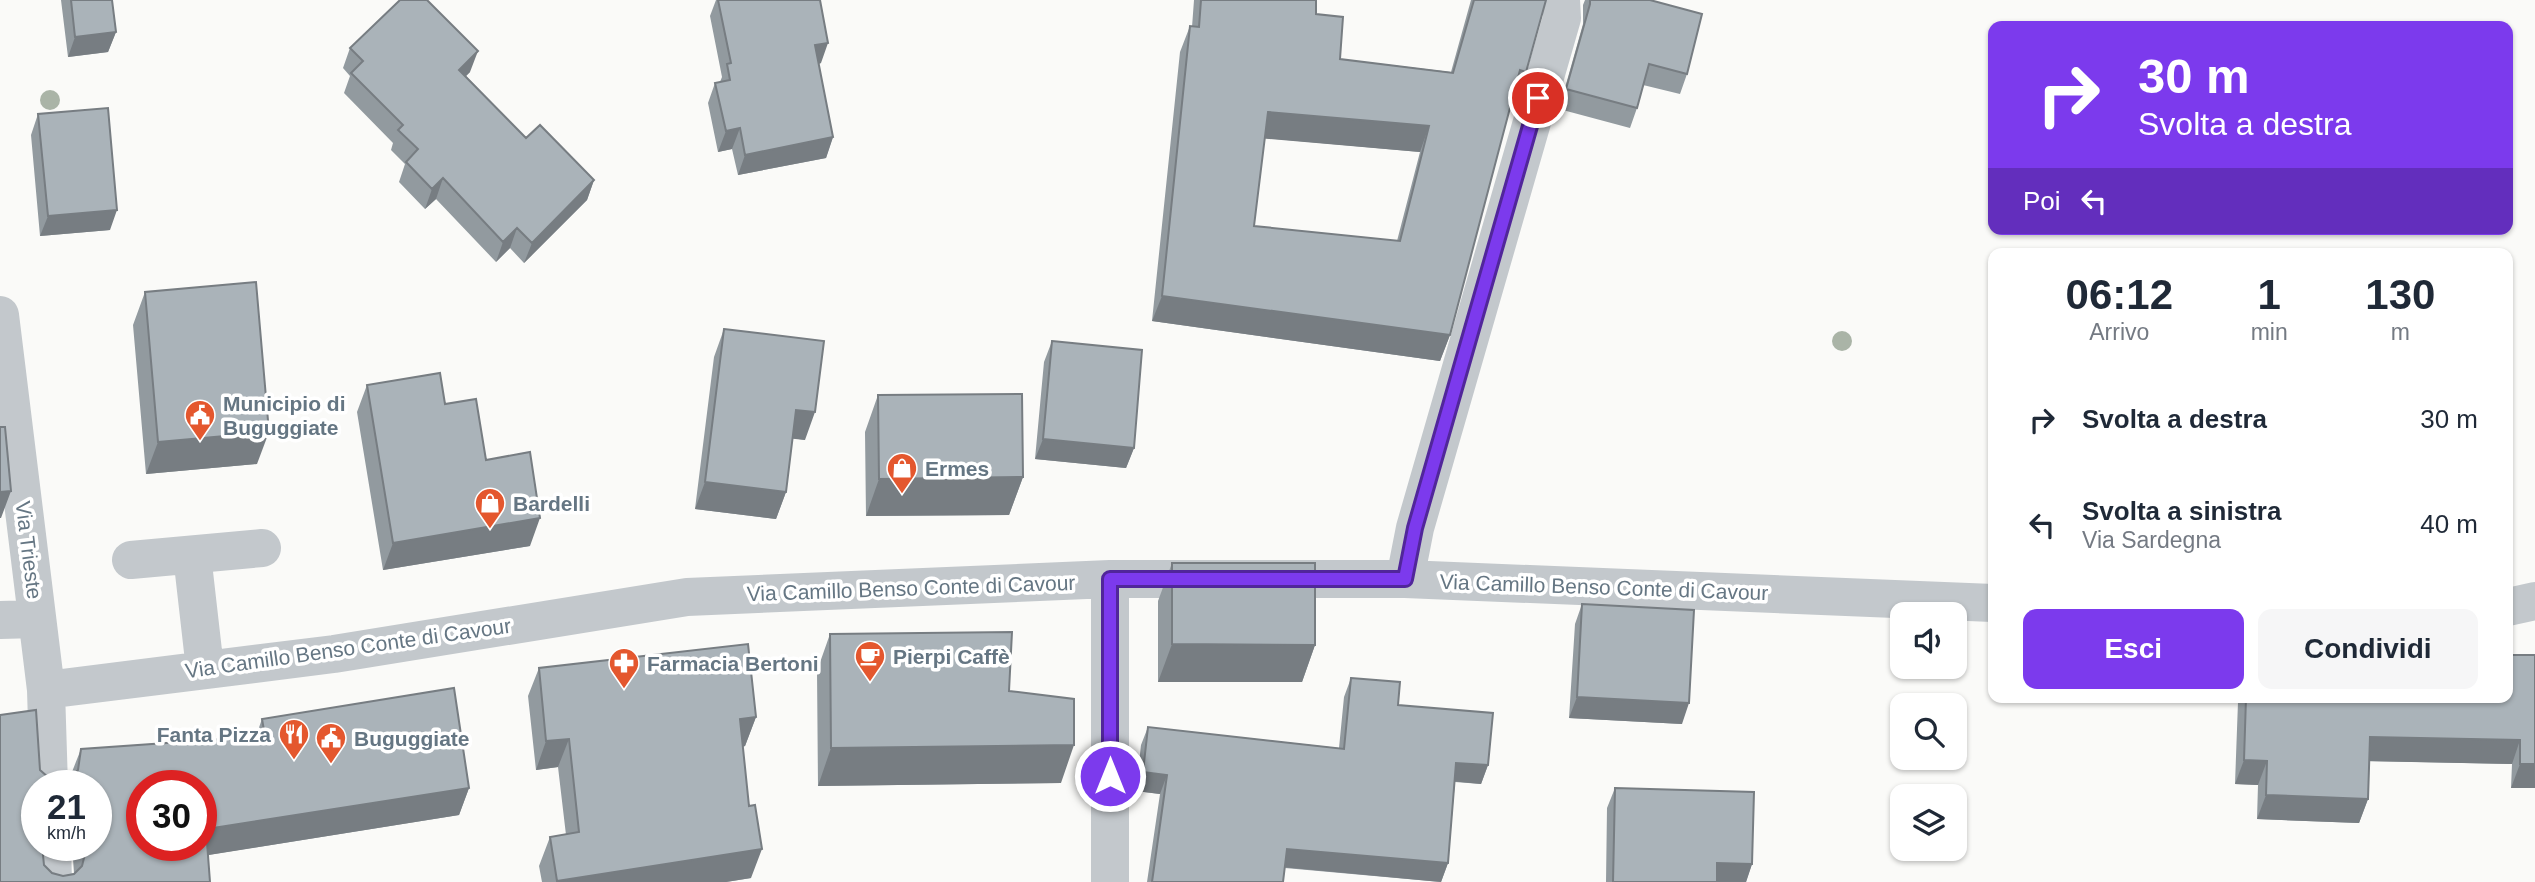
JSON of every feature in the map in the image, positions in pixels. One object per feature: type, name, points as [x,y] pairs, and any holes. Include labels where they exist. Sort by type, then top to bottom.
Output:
[{"type":"street","points":[[1405,579],[1415,528],[1562,18],[1561,0]]},
{"type":"street","name":"Via Trieste","points":[[0,315],[46,690],[48,770]]},
{"type":"street","points":[[131,560],[261,548]]},
{"type":"street","points":[[192,555],[205,669]]},
{"type":"street","points":[[1110,579],[1110,882]]},
{"type":"street","name":"Via Camillo Benso Conte di Cavour","points":[[46,690],[334,654],[687,597],[1110,579],[1405,579],[1988,603]]},
{"type":"street","points":[[2513,606],[2535,601]]},
{"type":"street","points":[[0,620],[37,619]]},
{"type":"street","points":[[52,861],[53,882]]},
{"type":"building","points":[[71,0],[112,0],[116,32],[75,37]]},
{"type":"building","points":[[400,0],[427,0],[478,51],[459,70],[526,138],[540,125],[594,180],[532,243],[517,228],[503,242],[443,178],[432,189],[406,162],[418,149],[398,130],[403,125],[351,73],[363,61],[350,48]]},
{"type":"building","points":[[718,0],[820,0],[828,43],[815,45],[833,137],[745,155],[740,128],[726,131],[715,83],[730,80],[727,64],[731,63]]},
{"type":"building","points":[[1201,0],[1316,0],[1316,14],[1343,17],[1340,59],[1453,73],[1474,0],[1546,0],[1526,72],[1520,70],[1450,335],[1162,296],[1190,26],[1199,27]],"holes":[[[1268,112],[1429,126],[1400,241],[1254,226]]]},
{"type":"building","points":[[1590,0],[1650,0],[1702,14],[1687,74],[1649,64],[1637,108],[1566,89]]},
{"type":"building","points":[[108,108],[117,210],[48,216],[38,114]]},
{"type":"building","points":[[256,282],[269,432],[158,442],[145,292]]},
{"type":"building","points":[[724,329],[824,341],[815,412],[796,410],[786,492],[705,482]]},
{"type":"building","points":[[1052,341],[1142,350],[1134,448],[1043,439]]},
{"type":"building","points":[[440,373],[445,404],[476,399],[486,460],[530,452],[540,518],[393,543],[367,385]]},
{"type":"building","points":[[1022,394],[1023,477],[879,479],[878,395]]},
{"type":"building","points":[[0,427],[5,427],[11,491],[0,492]]},
{"type":"building","points":[[1172,563],[1315,563],[1315,645],[1172,644]]},
{"type":"building","points":[[1582,604],[1694,610],[1689,703],[1577,697]]},
{"type":"building","points":[[1012,632],[1009,691],[1074,699],[1074,745],[831,748],[830,634]]},
{"type":"building","points":[[748,644],[756,717],[740,719],[749,806],[755,805],[762,849],[557,881],[550,837],[579,832],[569,739],[546,741],[539,668]]},
{"type":"building","points":[[2513,655],[2535,655],[2535,764],[2520,764],[2520,740],[2370,737],[2368,799],[2266,795],[2267,761],[2244,760],[2246,703],[2513,703]]},
{"type":"building","points":[[1351,678],[1400,682],[1398,705],[1493,713],[1488,765],[1456,763],[1448,863],[1287,849],[1283,882],[1152,882],[1167,775],[1143,772],[1148,727],[1344,749]]},
{"type":"building","points":[[454,688],[469,788],[217,827],[217,770],[126,770],[126,861],[208,861],[210,882],[0,882],[0,715],[36,710],[40,770],[21,770],[21,861],[44,861],[52,873],[63,876],[74,874],[83,861],[112,861],[112,770],[78,770],[81,749],[265,736],[262,719]]},
{"type":"building","points":[[1615,788],[1754,792],[1752,864],[1717,863],[1717,882],[1613,882]]},
{"type":"place","name":"Municipio di Buguggiate","points":[[200,442]]},
{"type":"place","name":"Ermes","points":[[902,495]]},
{"type":"place","name":"Bardelli","points":[[490,530]]},
{"type":"place","name":"Pierpi Caffè","points":[[870,683]]},
{"type":"place","name":"Farmacia Bertoni","points":[[624,690]]},
{"type":"place","name":"Fanta Pizza","points":[[294,761]]},
{"type":"place","name":"Buguggiate","points":[[331,765]]},
{"type":"route","points":[[1110,776],[1110,579],[1405,579],[1415,528],[1538,98]]}]
